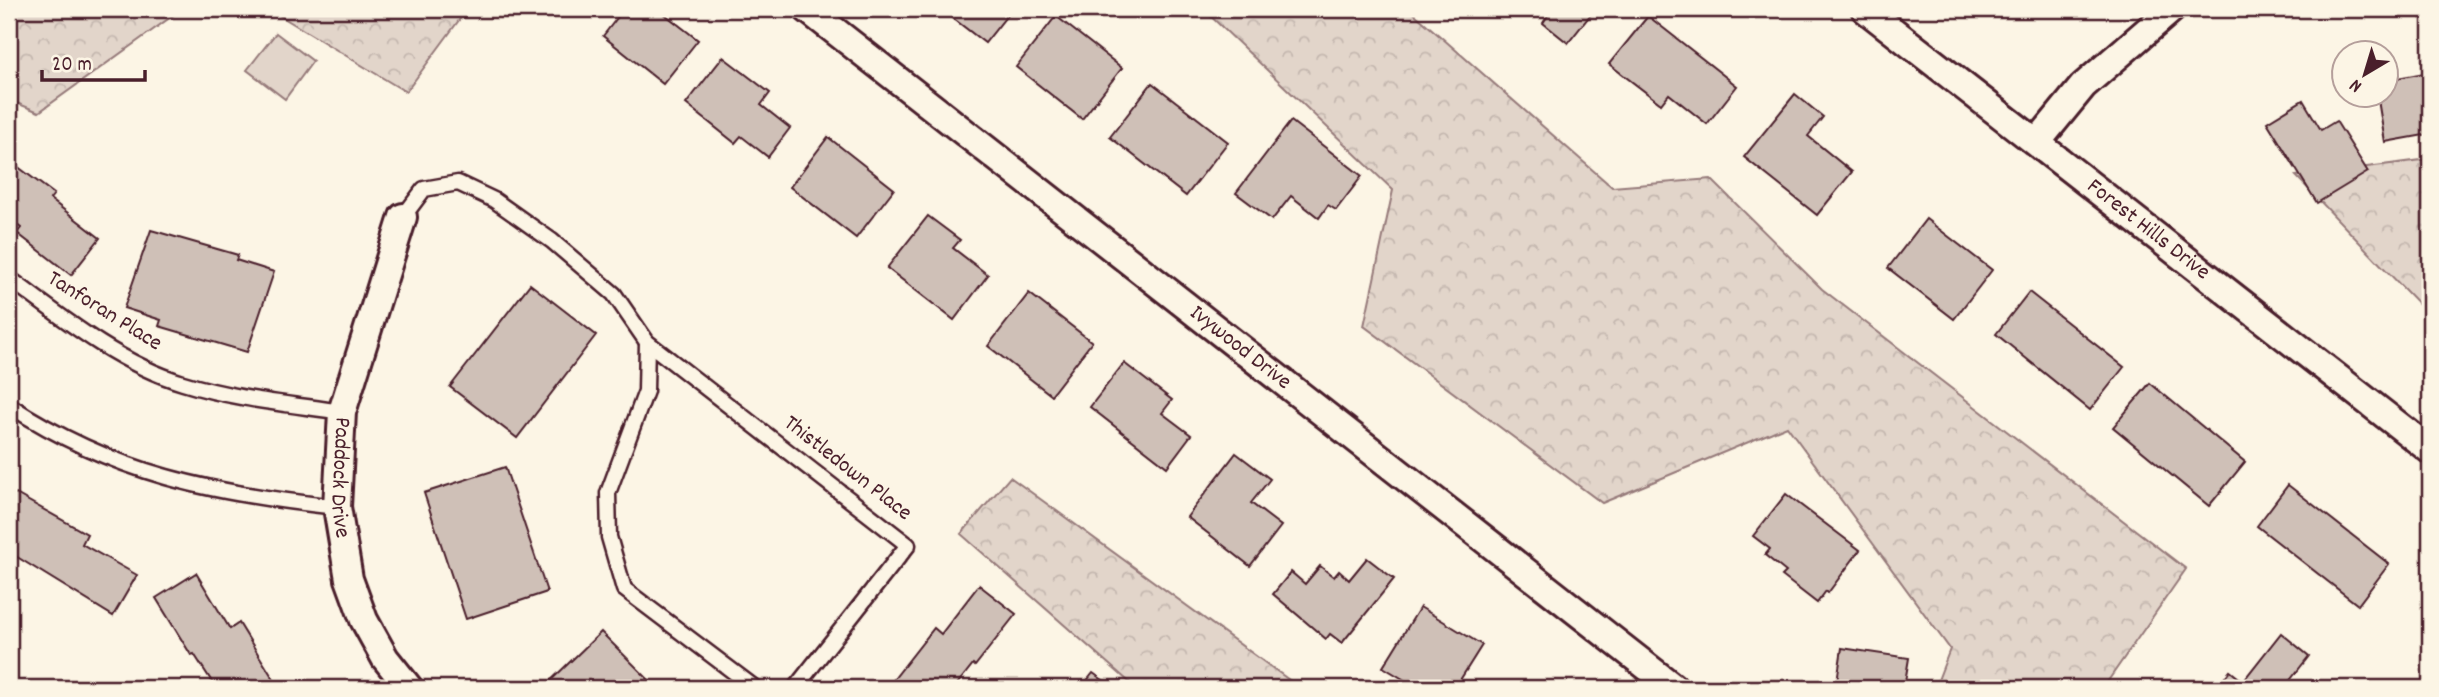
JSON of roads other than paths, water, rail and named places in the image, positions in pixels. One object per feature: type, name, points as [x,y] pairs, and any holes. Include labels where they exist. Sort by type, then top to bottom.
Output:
[{"type":"street","name":"Ivywood Drive","points":[[807,9],[1673,687]]},
{"type":"street","name":"Forest Hills Drive","points":[[1865,9],[2038,141],[2430,450]]},
{"type":"street","points":[[2038,141],[2083,86],[2172,9]]},
{"type":"street","name":"Paddock Drive","points":[[403,217],[341,412],[337,507],[349,579],[364,620],[385,658],[409,688]]},
{"type":"lane","name":"Thistledown Place","points":[[403,217],[424,189],[458,183],[494,200],[552,242],[614,294],[647,342],[908,545],[794,688]]},
{"type":"lane","name":"Tanforan Place","points":[[9,278],[101,343],[181,383],[341,412]]},
{"type":"lane","points":[[647,342],[646,391],[608,493],[609,537],[624,589],[755,688]]},
{"type":"lane","points":[[9,405],[122,465],[177,482],[232,494],[337,507]]}]
